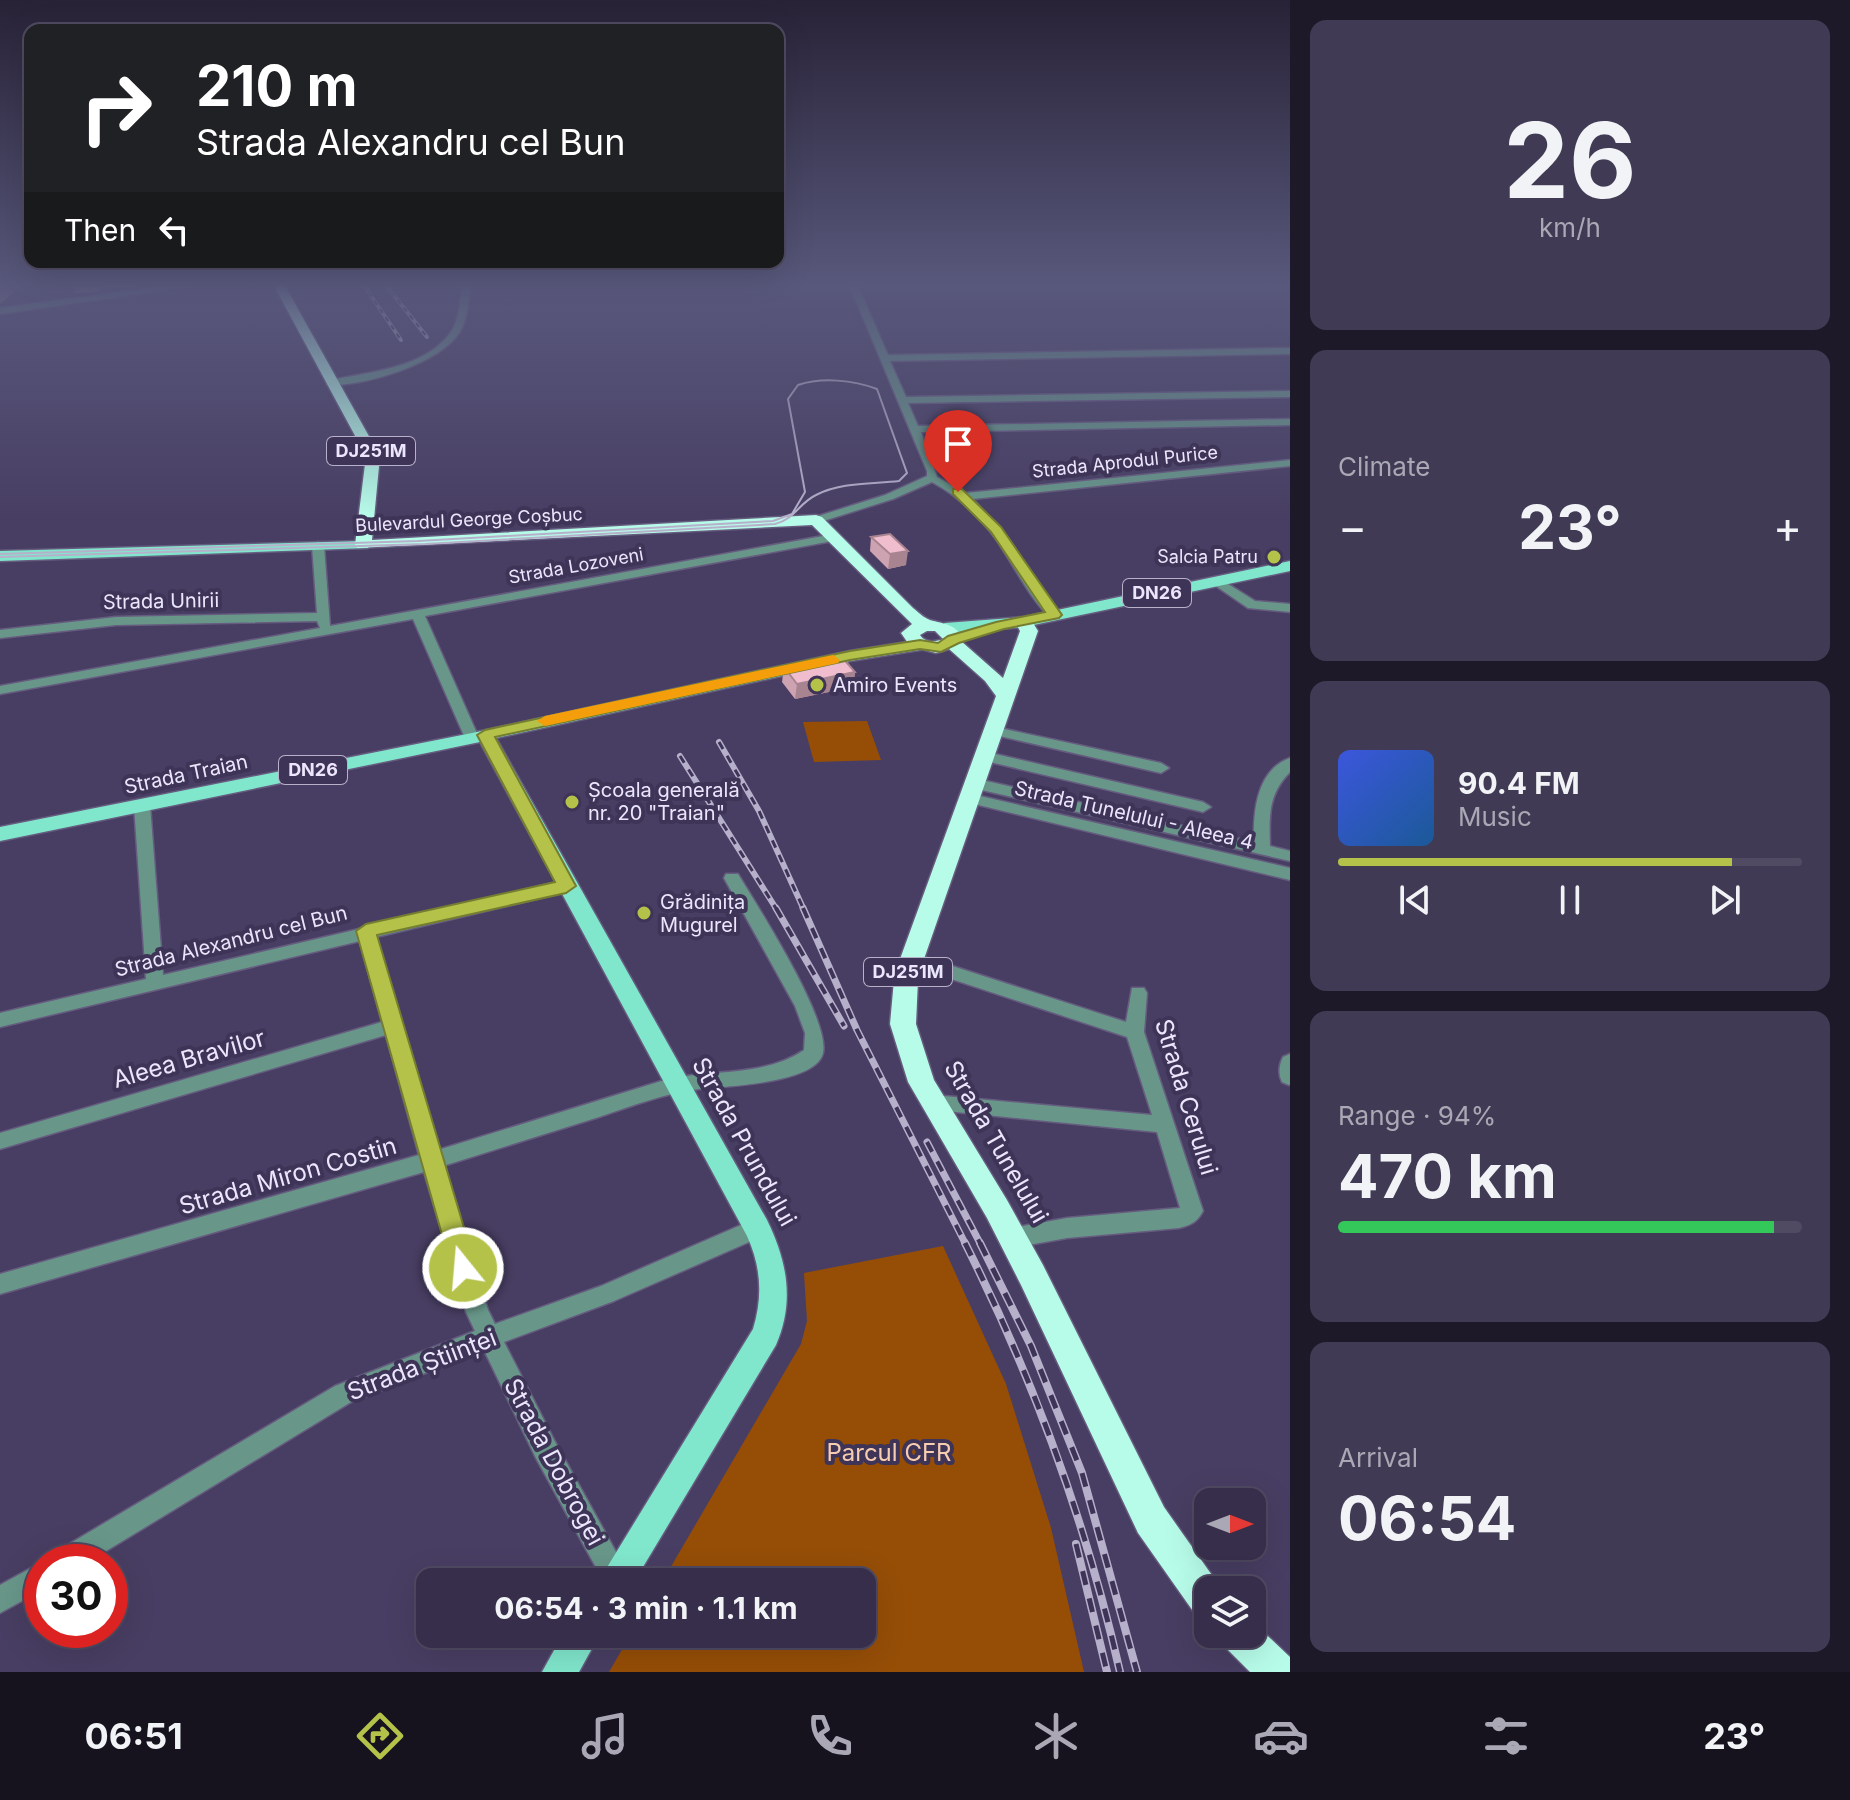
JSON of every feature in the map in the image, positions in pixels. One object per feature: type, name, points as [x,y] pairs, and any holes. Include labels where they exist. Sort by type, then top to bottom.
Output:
[{"type":"highway","name":"DJ251M","points":[[319,362],[373,456],[363,545]]},
{"type":"highway","name":"Bulevardul George Coșbuc","points":[[363,545],[816,520]]},
{"type":"highway","points":[[816,520],[916,634]]},
{"type":"highway","name":"DJ251M","points":[[1004,694],[1029,631],[1024,622]]},
{"type":"highway","name":"DN26","points":[[916,634],[951,642]]},
{"type":"highway","points":[[951,642],[992,677],[1004,694]]},
{"type":"highway","name":"Strada Tunelului","points":[[1004,694],[912,959],[906,980],[903,1024],[913,1063],[933,1103],[1012,1238],[1151,1520],[1194,1581]]},
{"type":"highway","points":[[1253,1648],[1278,1672]]},
{"type":"main road","name":"Bulevardul George Coșbuc","points":[[0,556],[363,545]]},
{"type":"main road","name":"DN26","points":[[951,642],[1001,625],[1290,566]]},
{"type":"main road","name":"Strada Traian","points":[[0,834],[850,656],[916,634]]},
{"type":"main road","name":"Strada Prundului","points":[[478,736],[566,886],[757,1228],[767,1248],[776,1289],[774,1312],[766,1335],[623,1568]]},
{"type":"main road","points":[[559,1672],[574,1648]]},
{"type":"street","points":[[330,383],[391,370],[409,362]]},
{"type":"street","points":[[886,362],[932,471],[932,478],[964,497],[996,530],[1054,615]]},
{"type":"street","points":[[902,400],[1290,394]]},
{"type":"street","points":[[914,429],[1290,422]]},
{"type":"street","name":"Strada Aprodul Purice","points":[[964,497],[1290,463]]},
{"type":"street","name":"Bulevardul George Coșbuc","points":[[816,520],[889,497],[932,478]]},
{"type":"street","name":"Strada Lozoveni","points":[[0,690],[324,624],[417,613],[834,538]]},
{"type":"street","points":[[318,546],[324,624]]},
{"type":"street","points":[[1217,581],[1252,605],[1290,608]]},
{"type":"street","name":"Strada Prundului","points":[[417,613],[478,736]]},
{"type":"street","name":"Strada Unirii","points":[[0,634],[116,621],[324,624]]},
{"type":"street","points":[[991,730],[1161,768]]},
{"type":"street","points":[[982,756],[1203,807]]},
{"type":"street","points":[[1290,763],[1269,783],[1261,805],[1256,855],[1290,856]]},
{"type":"street","name":"Strada Tunelului - Aleea 4","points":[[970,790],[1256,855],[1290,874]]},
{"type":"street","points":[[142,805],[155,983]]},
{"type":"street","name":"Strada Miron Costin","points":[[0,1284],[431,1162],[675,1085],[797,1068],[813,1054],[814,1033],[804,1006],[732,878]]},
{"type":"street","name":"Strada Alexandru cel Bun","points":[[0,1020],[566,886]]},
{"type":"street","name":"Strada Dobrogei","points":[[366,931],[477,1312],[545,1449],[609,1568]]},
{"type":"street","points":[[912,959],[1135,1032]]},
{"type":"street","name":"Strada Cerului","points":[[1012,1238],[1067,1228],[1179,1219],[1189,1215],[1191,1203],[1135,1032],[1138,993]]},
{"type":"street","name":"Aleea Bravilor","points":[[0,1141],[393,1026]]},
{"type":"street","points":[[933,1103],[1166,1125]]},
{"type":"street","name":"Strada Științei","points":[[93,1544],[343,1394],[606,1294],[757,1228]]},
{"type":"street","points":[[0,1600],[24,1586]]},
{"type":"green space","points":[[867,721],[881,760],[814,762],[803,722]]},
{"type":"green space","name":"Parcul CFR","points":[[943,1246],[1006,1384],[1051,1528],[1084,1672],[609,1672],[623,1648],[876,1648],[876,1568],[670,1568],[801,1344],[807,1321],[804,1273]]},
{"type":"building","points":[[890,534],[908,551],[890,554],[871,537]]},
{"type":"building","points":[[841,656],[855,672],[797,684],[784,667]]},
{"type":"tram line","points":[[817,381],[858,383],[877,389],[907,473],[899,481],[825,491],[810,498],[792,513],[805,492],[788,399],[798,385],[817,381]]},
{"type":"tram line","points":[[0,554],[418,541],[773,521],[791,514]]},
{"type":"tram line","points":[[0,557],[425,544],[775,524],[791,514]]},
{"type":"railway","points":[[719,742],[759,811],[804,910]]},
{"type":"railway","points":[[680,756],[777,910]]},
{"type":"railway","points":[[776,908],[844,1026]]},
{"type":"railway","points":[[803,908],[857,1030],[965,1244]]},
{"type":"railway","points":[[927,1142],[981,1245]]},
{"type":"railway","points":[[965,1244],[1014,1347],[1056,1453],[1091,1561],[1120,1672]]},
{"type":"railway","points":[[981,1245],[1031,1346],[1082,1473],[1137,1672]]},
{"type":"railway","points":[[1076,1544],[1107,1672]]},
{"type":"slow traffic","points":[[545,721],[833,660]]},
{"type":"place","name":"Salcia Patru","points":[[1274,557]]},
{"type":"place","name":"Amiro Events","points":[[817,685]]},
{"type":"place","name":"Școala generală nr. 20 \"Traian\"","points":[[572,802]]},
{"type":"place","name":"Grădinița Mugurel","points":[[644,913]]},
{"type":"route","points":[[463,1268],[366,931],[566,886],[485,735],[850,656],[920,645],[941,647],[953,639],[1001,625],[1054,615],[988,519],[958,492]]}]
